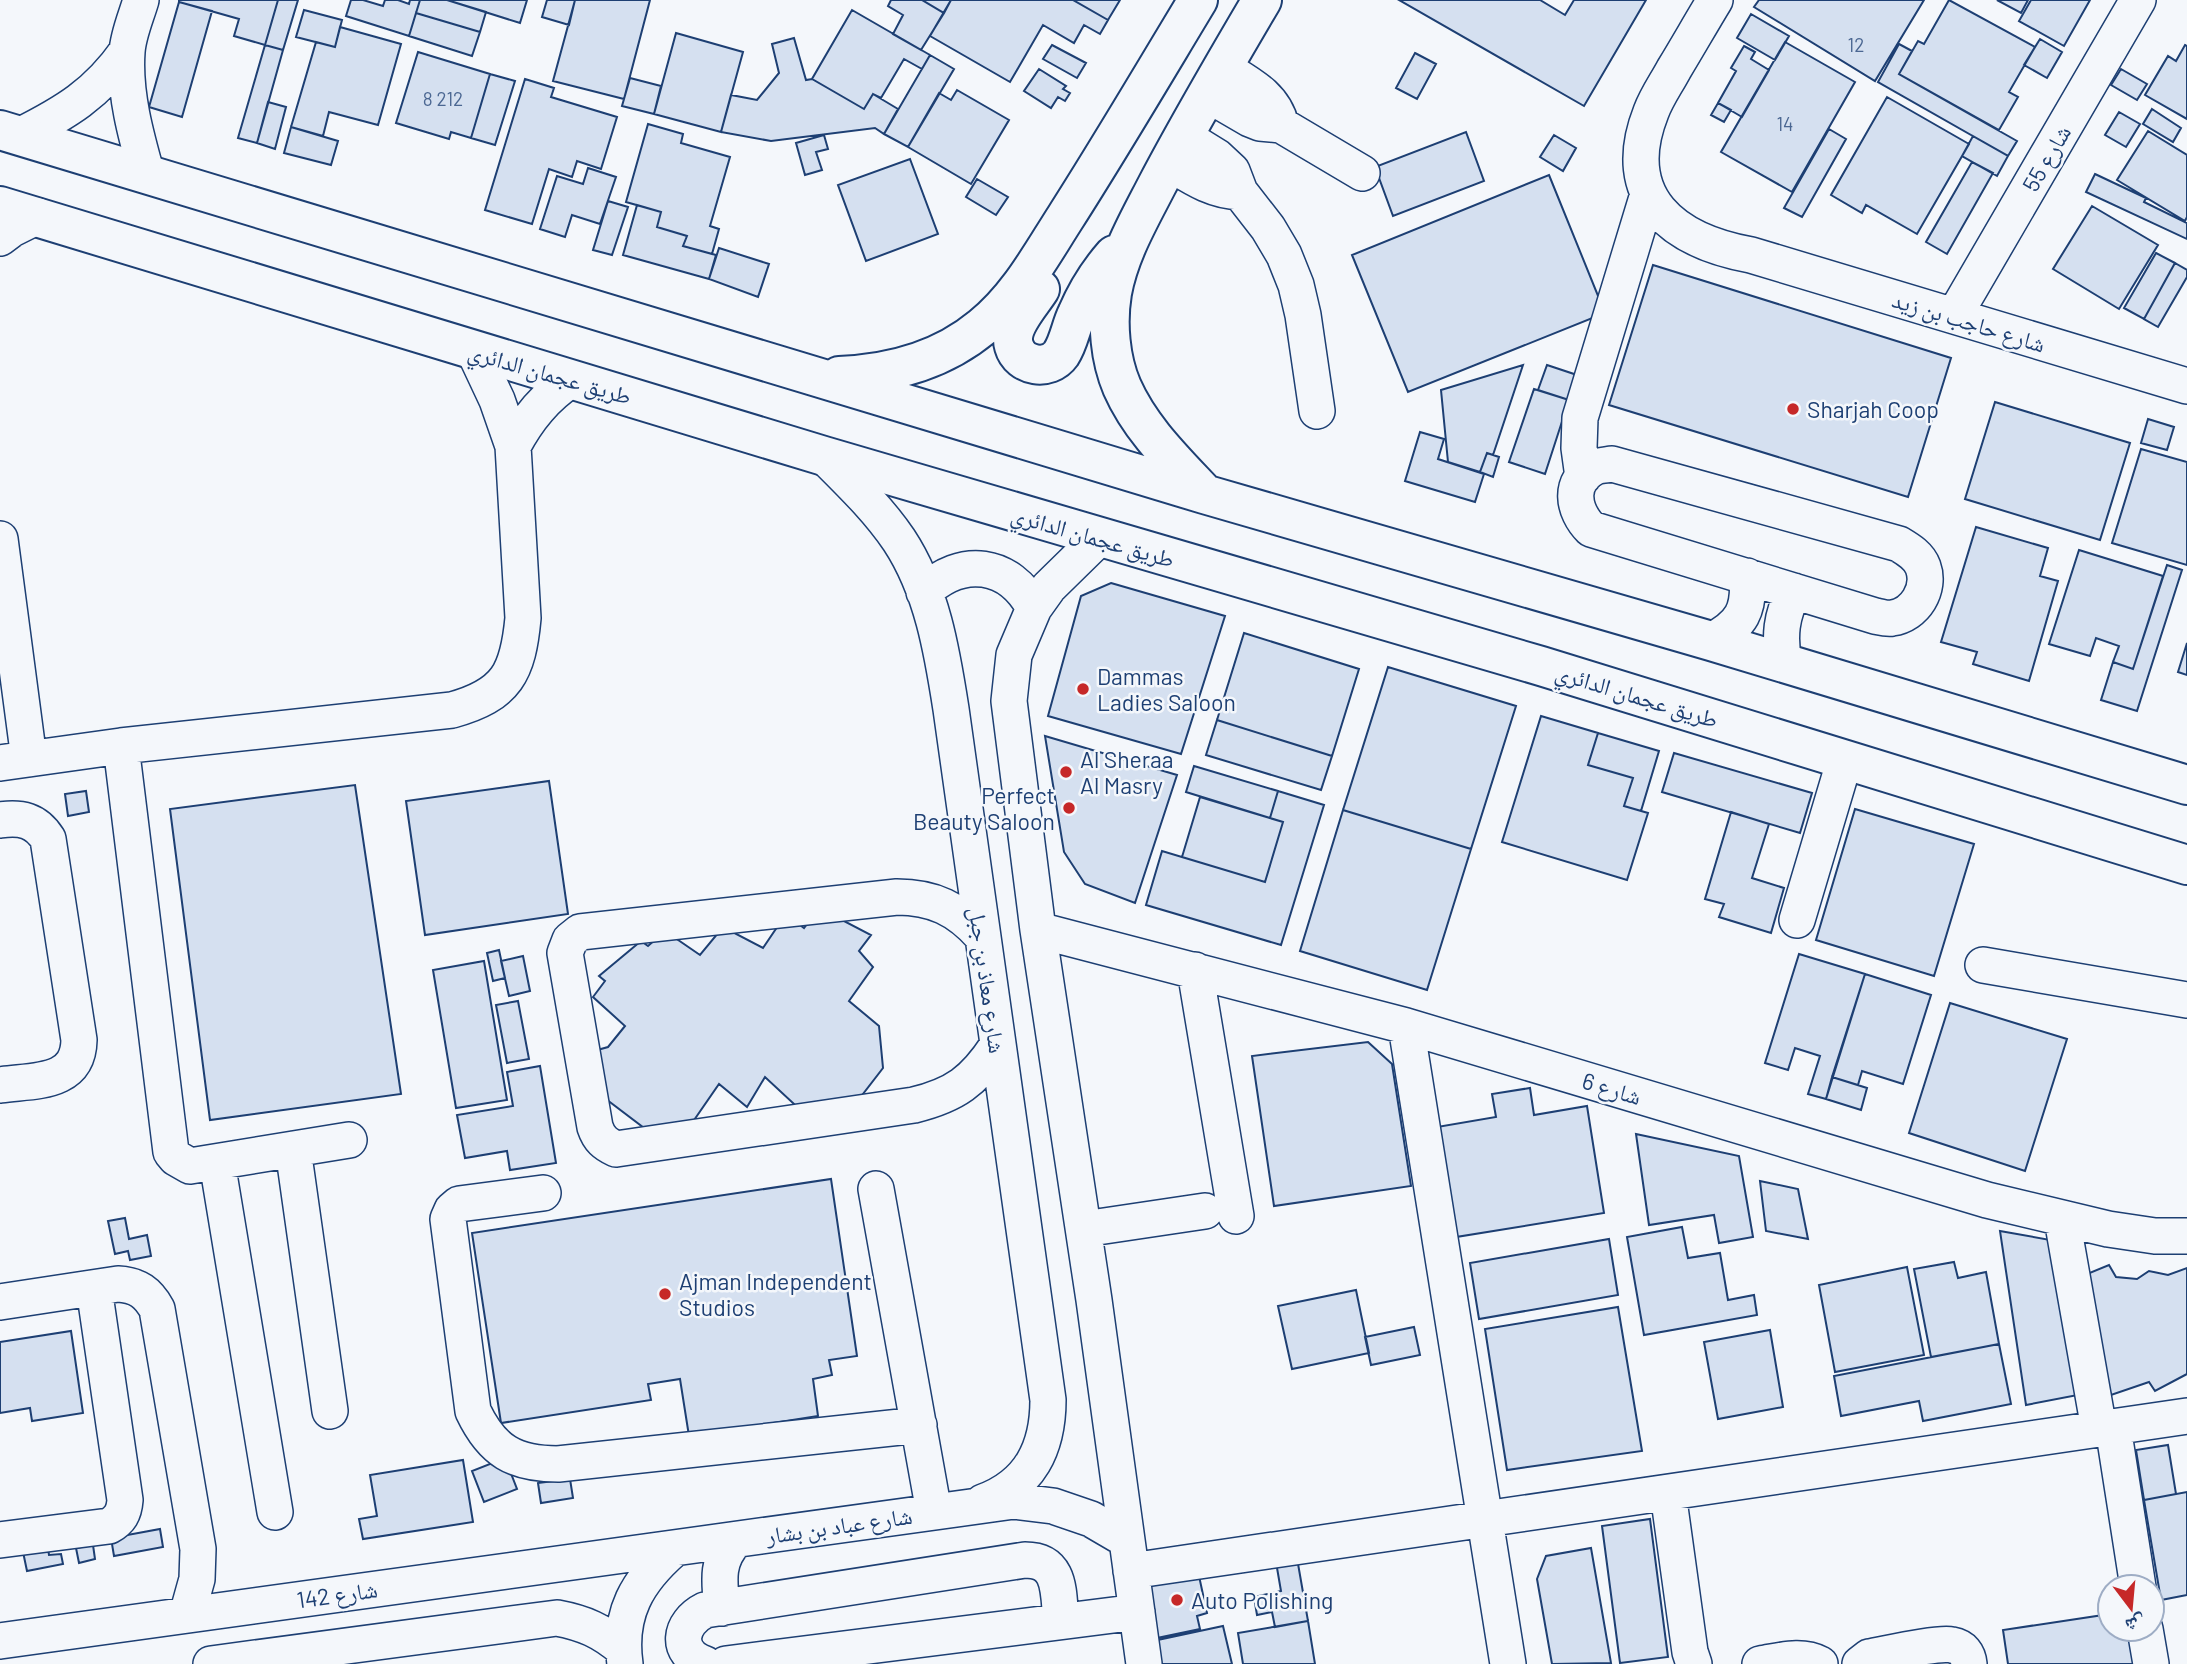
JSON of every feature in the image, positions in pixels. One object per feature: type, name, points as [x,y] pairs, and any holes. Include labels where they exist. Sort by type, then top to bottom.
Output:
[{"type":"main road","points":[[810,374],[870,375],[900,369],[938,355],[956,345],[981,328],[1003,308],[1023,285],[1198,0]]},
{"type":"main road","points":[[1205,494],[1156,441],[1140,420],[1122,387],[1112,346],[1112,293],[1130,237],[1176,149],[1262,0]]},
{"type":"main road","points":[[9,133],[1205,494],[1711,641],[2187,785]]},
{"type":"main road","points":[[1076,201],[1073,220],[1059,256],[1013,333],[1013,343],[1021,358],[1038,365],[1055,360],[1065,345],[1092,285],[1130,237]]},
{"type":"main road","name":"طريق عجمان الدائري","points":[[0,206],[824,456],[1541,666],[2187,865]]},
{"type":"street","points":[[9,133],[64,113],[83,100],[114,69],[127,51],[141,0]]},
{"type":"street","points":[[1583,477],[1579,447],[1580,418],[1648,194],[1642,150],[1650,115],[1657,97],[1715,0]]},
{"type":"street","name":"شارع 55","points":[[1954,316],[2138,0]]},
{"type":"street","points":[[127,51],[134,122],[147,175]]},
{"type":"street","points":[[1672,73],[1654,152],[1664,188],[1681,212],[1695,223],[1730,239],[1751,255]]},
{"type":"street","points":[[1215,81],[1250,119],[1281,125],[1362,173]]},
{"type":"street","points":[[1176,149],[1209,186],[1240,192],[1268,228],[1284,255],[1296,285],[1303,315],[1317,411]]},
{"type":"street","name":"شارع حاجب بن زيد","points":[[1648,194],[1657,208],[1687,234],[1726,250],[1751,255],[2187,386]]},
{"type":"street","points":[[0,238],[38,216]]},
{"type":"street","points":[[0,539],[15,761],[121,746],[452,710],[477,703],[498,689],[513,669],[521,644],[523,618],[513,446],[497,400],[474,351]]},
{"type":"street","points":[[513,446],[534,412],[558,388],[572,379]]},
{"type":"street","name":"شارع معاذ بن جبل","points":[[824,456],[860,493],[901,543],[937,628],[945,667],[1048,1400],[1048,1424],[1042,1446],[1031,1467],[1016,1484],[997,1497],[975,1505]]},
{"type":"street","points":[[1612,464],[1899,544],[1914,552],[1923,567],[1925,584],[1920,600],[1908,612],[1892,618],[1875,616],[1591,529],[1580,518],[1575,505],[1576,490],[1583,477],[1596,467],[1612,464]]},
{"type":"street","points":[[1099,538],[1049,587],[1034,608],[1014,655],[1009,701],[1038,930],[1084,1229],[1144,1664]]},
{"type":"street","points":[[924,592],[948,574],[977,568],[1011,580],[1027,595],[1034,608]]},
{"type":"street","points":[[1711,641],[1730,632],[1742,616],[1749,597],[1747,576]]},
{"type":"street","points":[[1784,664],[1781,626],[1785,607],[1794,591]]},
{"type":"street","points":[[121,746],[172,1152],[182,1163],[190,1166],[349,1140]]},
{"type":"street","points":[[1797,920],[1845,760]]},
{"type":"street","points":[[0,820],[22,818],[33,822],[42,829],[51,850],[79,1040],[79,1052],[74,1064],[64,1073],[52,1078],[0,1085]]},
{"type":"street","points":[[982,936],[953,910],[935,901],[897,897],[594,929],[580,932],[570,940],[565,953],[595,1127],[598,1137],[616,1149],[914,1105],[939,1099],[973,1078],[997,1046]]},
{"type":"street","name":"شارع 6","points":[[1038,930],[1406,1026],[1973,1196],[2108,1230],[2155,1236],[2187,1236]]},
{"type":"street","points":[[1983,965],[2187,1000]]},
{"type":"street","points":[[1084,1229],[1221,1214],[1195,970]]},
{"type":"street","points":[[1406,1026],[1508,1664]]},
{"type":"street","points":[[293,1149],[330,1411]]},
{"type":"street","points":[[217,1162],[275,1513]]},
{"type":"street","points":[[876,1189],[934,1511]]},
{"type":"street","points":[[543,1193],[459,1204],[448,1219],[473,1411],[483,1431],[497,1447],[516,1458],[537,1464],[558,1464],[919,1425]]},
{"type":"street","points":[[2063,1219],[2135,1573]]},
{"type":"street","points":[[0,1302],[131,1285],[151,1298],[157,1309],[198,1549],[197,1579],[187,1615]]},
{"type":"street","points":[[0,1540],[109,1526],[122,1515],[125,1500],[94,1288]]},
{"type":"street","points":[[1037,1309],[1046,1316],[1067,1319],[1077,1315],[1094,1300]]},
{"type":"street","points":[[1129,1556],[1485,1520],[2187,1416]]},
{"type":"street","points":[[1668,1493],[1690,1652],[1694,1664]]},
{"type":"street","name":"شارع عباد بن بشار","points":[[674,1549],[1014,1501],[1053,1506],[1091,1519],[1129,1556]]},
{"type":"street","points":[[714,1609],[720,1570],[728,1549],[736,1540]]},
{"type":"street","points":[[624,1657],[626,1620],[635,1593],[652,1568],[674,1549],[714,1609]]},
{"type":"street","name":"شارع 142","points":[[0,1641],[674,1549]]},
{"type":"street","points":[[705,1664],[692,1657],[685,1647],[683,1636],[694,1616],[714,1609],[1036,1560],[1046,1565],[1053,1573],[1061,1621]]},
{"type":"street","points":[[493,1572],[500,1580],[505,1598],[502,1617],[497,1625]]},
{"type":"street","points":[[726,1664],[1137,1612]]},
{"type":"street","points":[[211,1664],[369,1653],[497,1625],[557,1618],[582,1622],[604,1633],[624,1657]]},
{"type":"street","points":[[2147,1643],[2151,1664]]},
{"type":"street","points":[[1860,1664],[1869,1657],[1948,1644],[1961,1648],[1968,1657],[1969,1664]]},
{"type":"street","points":[[1760,1664],[1801,1658],[1820,1664]]},
{"type":"building","points":[[179,0],[278,0],[265,45],[234,36],[239,19]]},
{"type":"building","points":[[278,0],[298,0],[283,50],[265,45]]},
{"type":"building","points":[[351,0],[363,0],[383,6],[385,0],[398,0],[409,4],[410,0],[420,0],[409,36],[346,16]]},
{"type":"building","points":[[420,0],[447,0],[486,12],[480,32],[416,13]]},
{"type":"building","points":[[447,0],[527,0],[520,23]]},
{"type":"building","points":[[547,0],[575,0],[569,25],[542,17]]},
{"type":"building","points":[[575,0],[650,0],[624,99],[553,81]]},
{"type":"building","points":[[891,0],[922,0],[944,13],[921,50],[893,34],[903,15],[888,6]]},
{"type":"building","points":[[922,0],[951,0],[944,13]]},
{"type":"building","points":[[951,0],[1073,0],[1108,20],[1100,34],[1084,25],[1074,43],[1043,25],[1010,82],[930,36]]},
{"type":"building","points":[[1073,0],[1120,0],[1108,20]]},
{"type":"building","points":[[1399,0],[1540,0],[1565,15],[1574,0],[1646,0],[1584,106]]},
{"type":"building","points":[[1759,0],[1924,0],[1875,81],[1754,7]]},
{"type":"building","points":[[1949,0],[2035,47],[2009,92],[2018,97],[1999,130],[1899,74],[1918,41],[1924,44]]},
{"type":"building","points":[[1997,0],[2028,0],[2021,13]]},
{"type":"building","points":[[2031,0],[2090,0],[2064,46],[2019,21]]},
{"type":"building","points":[[179,2],[212,11],[182,117],[149,107]]},
{"type":"building","points":[[304,10],[342,20],[335,47],[296,37]]},
{"type":"building","points":[[852,10],[930,55],[922,69],[904,59],[881,98],[873,94],[864,109],[812,79]]},
{"type":"building","points":[[416,13],[480,32],[472,56],[409,36]]},
{"type":"building","points":[[1751,14],[1789,36],[1775,60],[1737,38]]},
{"type":"building","points":[[340,27],[401,44],[378,125],[329,112],[323,136],[291,127],[316,42],[335,47]]},
{"type":"building","points":[[676,33],[743,52],[721,132],[654,114]]},
{"type":"building","points":[[794,38],[806,80],[812,79],[864,109],[873,94],[898,109],[884,134],[875,128],[771,141],[721,132],[731,95],[757,100],[779,73],[772,44]]},
{"type":"building","points":[[2040,39],[2062,52],[2047,78],[2024,65]]},
{"type":"building","points":[[1785,42],[1855,82],[1792,192],[1721,152]]},
{"type":"building","points":[[1899,44],[1912,51],[1899,74],[2017,141],[2008,156],[1878,82]]},
{"type":"building","points":[[265,45],[283,50],[257,143],[238,138]]},
{"type":"building","points":[[1052,45],[1086,63],[1077,78],[1043,59]]},
{"type":"building","points":[[2185,45],[2187,119],[2145,95],[2168,56],[2176,61]]},
{"type":"building","points":[[1744,46],[1755,52],[1751,59],[1769,70],[1742,117],[1718,103],[1736,71],[1731,68]]},
{"type":"building","points":[[418,52],[490,74],[471,138],[451,132],[449,139],[396,123]]},
{"type":"building","points":[[1415,53],[1436,64],[1417,99],[1396,88]]},
{"type":"building","points":[[930,55],[954,69],[908,147],[884,134]]},
{"type":"building","points":[[1039,69],[1066,86],[1063,89],[1070,93],[1065,101],[1058,97],[1051,108],[1024,91]]},
{"type":"building","points":[[2121,69],[2147,84],[2137,100],[2111,85]]},
{"type":"building","points":[[490,74],[515,81],[495,145],[471,138]]},
{"type":"building","points":[[630,78],[661,86],[654,114],[622,106]]},
{"type":"building","points":[[525,79],[554,88],[551,97],[617,117],[601,169],[577,161],[572,177],[549,169],[532,224],[485,210]]},
{"type":"building","points":[[957,90],[1009,120],[971,184],[908,147],[939,93],[951,100]]},
{"type":"building","points":[[1887,97],[1969,144],[1917,234],[1866,205],[1862,213],[1831,195]]},
{"type":"building","points":[[268,102],[286,107],[275,149],[257,143]]},
{"type":"building","points":[[1718,103],[1731,110],[1724,122],[1711,115]]},
{"type":"building","points":[[2152,109],[2181,128],[2173,142],[2143,124]]},
{"type":"building","points":[[2119,112],[2140,124],[2126,147],[2105,135]]},
{"type":"building","points":[[648,124],[683,134],[681,143],[730,157],[710,226],[719,229],[712,254],[683,246],[687,236],[657,227],[661,212],[626,202]]},
{"type":"building","points":[[291,127],[338,141],[331,165],[284,153]]},
{"type":"building","points":[[1829,129],[1846,139],[1802,217],[1784,208]]},
{"type":"building","points":[[2148,131],[2187,155],[2185,221],[2117,180]]},
{"type":"building","points":[[1466,132],[1484,181],[1393,216],[1375,167]]},
{"type":"building","points":[[824,135],[828,149],[816,152],[822,170],[805,175],[796,143]]},
{"type":"building","points":[[1554,135],[1576,148],[1563,171],[1540,157]]},
{"type":"building","points":[[1973,136],[2008,156],[1997,176],[1962,156]]},
{"type":"building","points":[[910,159],[938,234],[866,261],[838,185]]},
{"type":"building","points":[[1972,162],[1993,173],[1947,254],[1926,242]]},
{"type":"building","points":[[588,168],[616,177],[600,224],[572,215],[565,237],[540,229],[557,176],[583,184]]},
{"type":"building","points":[[2095,174],[2146,198],[2144,202],[2187,223],[2187,239],[2086,192]]},
{"type":"building","points":[[1549,175],[1605,313],[1408,392],[1352,255]]},
{"type":"building","points":[[977,179],[1008,197],[996,215],[966,197]]},
{"type":"building","points":[[608,201],[628,207],[612,255],[593,250]]},
{"type":"building","points":[[637,205],[661,212],[657,227],[687,236],[683,246],[716,255],[709,279],[623,255]]},
{"type":"building","points":[[2092,206],[2158,245],[2119,309],[2053,269]]},
{"type":"building","points":[[719,248],[769,264],[758,297],[709,279]]},
{"type":"building","points":[[2156,253],[2175,263],[2144,319],[2124,308]]},
{"type":"building","points":[[2175,263],[2187,270],[2187,277],[2158,327],[2144,319]]},
{"type":"building","points":[[1653,265],[1951,358],[1908,497],[1609,405]]},
{"type":"building","points":[[1523,365],[1493,455],[1487,453],[1480,472],[1448,462],[1441,390]]},
{"type":"building","points":[[1547,365],[1577,375],[1569,400],[1538,390]]},
{"type":"building","points":[[1534,389],[1569,400],[1545,474],[1509,462]]},
{"type":"building","points":[[1995,402],[2130,443],[2100,540],[1965,499]]},
{"type":"building","points":[[2148,419],[2174,427],[2167,450],[2141,443]]},
{"type":"building","points":[[1420,432],[1444,439],[1438,459],[1484,474],[1475,502],[1405,481]]},
{"type":"building","points":[[2141,449],[2187,462],[2187,565],[2112,543]]},
{"type":"building","points":[[1487,453],[1499,457],[1493,477],[1480,472]]},
{"type":"building","points":[[1976,527],[2048,548],[2040,576],[2058,581],[2029,681],[1973,664],[1977,652],[1941,642]]},
{"type":"building","points":[[2079,550],[2163,576],[2133,669],[2113,662],[2119,646],[2096,638],[2090,656],[2049,644]]},
{"type":"building","points":[[2167,565],[2182,570],[2137,711],[2101,700],[2113,662],[2133,669]]},
{"type":"building","points":[[1111,583],[1225,616],[1181,754],[1048,716],[1081,596]]},
{"type":"building","points":[[1244,633],[1359,669],[1332,756],[1217,720]]},
{"type":"building","points":[[2187,643],[2187,675],[2178,672]]},
{"type":"building","points":[[1388,667],[1516,706],[1471,849],[1343,810]]},
{"type":"building","points":[[1541,716],[1598,733],[1588,765],[1633,778],[1624,806],[1648,813],[1627,880],[1502,842]]},
{"type":"building","points":[[1217,720],[1332,756],[1321,790],[1206,755]]},
{"type":"building","points":[[1598,733],[1659,751],[1641,811],[1624,806],[1633,778],[1588,765]]},
{"type":"building","points":[[1045,736],[1177,775],[1135,903],[1085,884],[1064,852]]},
{"type":"building","points":[[1674,753],[1812,793],[1800,833],[1662,792]]},
{"type":"building","points":[[1194,766],[1278,791],[1270,818],[1186,792]]},
{"type":"building","points":[[549,781],[568,914],[425,935],[406,801]]},
{"type":"building","points":[[355,785],[401,1094],[210,1120],[170,809]]},
{"type":"building","points":[[86,791],[89,812],[68,816],[65,794]]},
{"type":"building","points":[[1278,791],[1324,805],[1281,945],[1146,905],[1162,851],[1265,882],[1283,822],[1270,818]]},
{"type":"building","points":[[1200,797],[1283,822],[1265,882],[1182,857]]},
{"type":"building","points":[[1855,809],[1974,844],[1934,976],[1816,940]]},
{"type":"building","points":[[1343,810],[1471,849],[1427,990],[1300,951]]},
{"type":"building","points":[[1731,812],[1769,824],[1752,878],[1784,888],[1771,933],[1719,917],[1724,904],[1705,899]]},
{"type":"building","points":[[819,908],[871,935],[859,951],[873,967],[849,1001],[879,1026],[883,1068],[849,1112],[808,1117],[765,1077],[747,1107],[719,1084],[692,1123],[660,1140],[594,1090],[590,1052],[608,1047],[625,1026],[593,997],[605,981],[599,976],[641,941],[648,946],[665,931],[700,955],[723,927],[763,948],[786,914],[804,928]]},
{"type":"building","points":[[499,950],[505,978],[493,981],[487,953]]},
{"type":"building","points":[[1799,954],[1865,974],[1826,1099],[1808,1094],[1820,1056],[1795,1048],[1788,1070],[1765,1063]]},
{"type":"building","points":[[523,956],[530,991],[509,996],[501,961]]},
{"type":"building","points":[[484,961],[507,1100],[456,1108],[433,970]]},
{"type":"building","points":[[1865,974],[1931,995],[1903,1084],[1862,1071],[1858,1085],[1832,1077]]},
{"type":"building","points":[[518,1001],[529,1059],[507,1063],[496,1005]]},
{"type":"building","points":[[1950,1003],[2067,1039],[2025,1171],[1909,1133]]},
{"type":"building","points":[[1368,1042],[1392,1064],[1411,1186],[1274,1206],[1252,1056]]},
{"type":"building","points":[[540,1066],[556,1163],[510,1170],[507,1151],[465,1158],[457,1115],[513,1106],[507,1072]]},
{"type":"building","points":[[1832,1077],[1867,1088],[1861,1110],[1826,1099]]},
{"type":"building","points":[[1530,1088],[1534,1115],[1587,1106],[1604,1213],[1456,1237],[1437,1127],[1496,1117],[1492,1094]]},
{"type":"building","points":[[1636,1134],[1739,1156],[1753,1237],[1719,1243],[1714,1215],[1649,1225]]},
{"type":"building","name":"Ajman Independent Studios","points":[[831,1179],[857,1356],[829,1360],[832,1375],[813,1379],[818,1416],[689,1436],[680,1379],[648,1384],[651,1400],[501,1423],[472,1233]]},
{"type":"building","points":[[1760,1181],[1798,1189],[1808,1239],[1766,1231]]},
{"type":"building","points":[[125,1218],[129,1239],[147,1235],[151,1256],[130,1260],[128,1251],[115,1254],[108,1221]]},
{"type":"building","points":[[1682,1227],[1688,1258],[1720,1253],[1728,1300],[1754,1295],[1757,1315],[1644,1335],[1627,1237]]},
{"type":"building","points":[[2000,1231],[2056,1241],[2083,1394],[2026,1405]]},
{"type":"building","points":[[1609,1239],[1618,1295],[1479,1319],[1470,1263]]},
{"type":"building","points":[[1954,1262],[1958,1278],[1986,1272],[1999,1344],[1931,1357],[1914,1269]]},
{"type":"building","points":[[2109,1265],[2116,1277],[2137,1279],[2149,1271],[2168,1275],[2187,1268],[2187,1374],[2155,1391],[2149,1382],[2111,1395],[2075,1279]]},
{"type":"building","points":[[1907,1267],[1924,1355],[1835,1372],[1819,1285]]},
{"type":"building","points":[[1356,1290],[1369,1353],[1292,1369],[1278,1306]]},
{"type":"building","points":[[1618,1307],[1642,1451],[1507,1470],[1485,1329]]},
{"type":"building","points":[[1414,1327],[1420,1355],[1371,1365],[1365,1337]]},
{"type":"building","points":[[1770,1330],[1783,1407],[1718,1419],[1704,1342]]},
{"type":"building","points":[[71,1331],[83,1413],[32,1421],[30,1408],[0,1413],[0,1342]]},
{"type":"building","points":[[1999,1344],[2011,1404],[1923,1421],[1919,1401],[1841,1416],[1834,1376]]},
{"type":"building","points":[[2168,1445],[2176,1494],[2144,1500],[2136,1450]]},
{"type":"building","points":[[505,1458],[517,1489],[484,1502],[472,1471]]},
{"type":"building","points":[[463,1460],[473,1522],[363,1539],[359,1519],[377,1516],[370,1475]]},
{"type":"building","points":[[570,1479],[573,1498],[541,1503],[538,1483]]},
{"type":"building","points":[[2187,1492],[2187,1595],[2166,1599],[2166,1573],[2156,1573],[2144,1500]]},
{"type":"building","points":[[1650,1519],[1668,1657],[1620,1663],[1602,1526]]},
{"type":"building","points":[[160,1529],[163,1547],[114,1556],[111,1538]]},
{"type":"building","points":[[47,1543],[49,1555],[61,1554],[63,1564],[27,1571],[22,1547]]},
{"type":"building","points":[[93,1545],[95,1559],[79,1563],[76,1548]]},
{"type":"building","points":[[1591,1548],[1611,1663],[1552,1664],[1537,1579],[1546,1556]]},
{"type":"building","points":[[1297,1558],[1308,1621],[1275,1627],[1272,1612],[1257,1615],[1254,1597],[1281,1591],[1276,1562]]},
{"type":"building","name":"Auto Polishing","points":[[1199,1576],[1207,1613],[1197,1616],[1200,1629],[1157,1638],[1147,1586]]},
{"type":"building","points":[[2096,1616],[2096,1643],[2137,1643],[2140,1664],[2008,1664],[2003,1630]]},
{"type":"building","points":[[1308,1621],[1315,1664],[1243,1664],[1238,1633]]},
{"type":"building","points":[[1223,1626],[1232,1664],[1158,1664],[1153,1641]]},
{"type":"place","name":"Sharjah Coop","points":[[1793,409]]},
{"type":"place","name":"Dammas Ladies Saloon","points":[[1083,689]]},
{"type":"place","name":"Al Sheraa Al Masry","points":[[1066,772]]},
{"type":"place","name":"Perfect Beauty Saloon","points":[[1069,808]]},
{"type":"place","name":"Ajman Independent Studios","points":[[665,1294]]},
{"type":"place","name":"Auto Polishing","points":[[1177,1600]]}]
